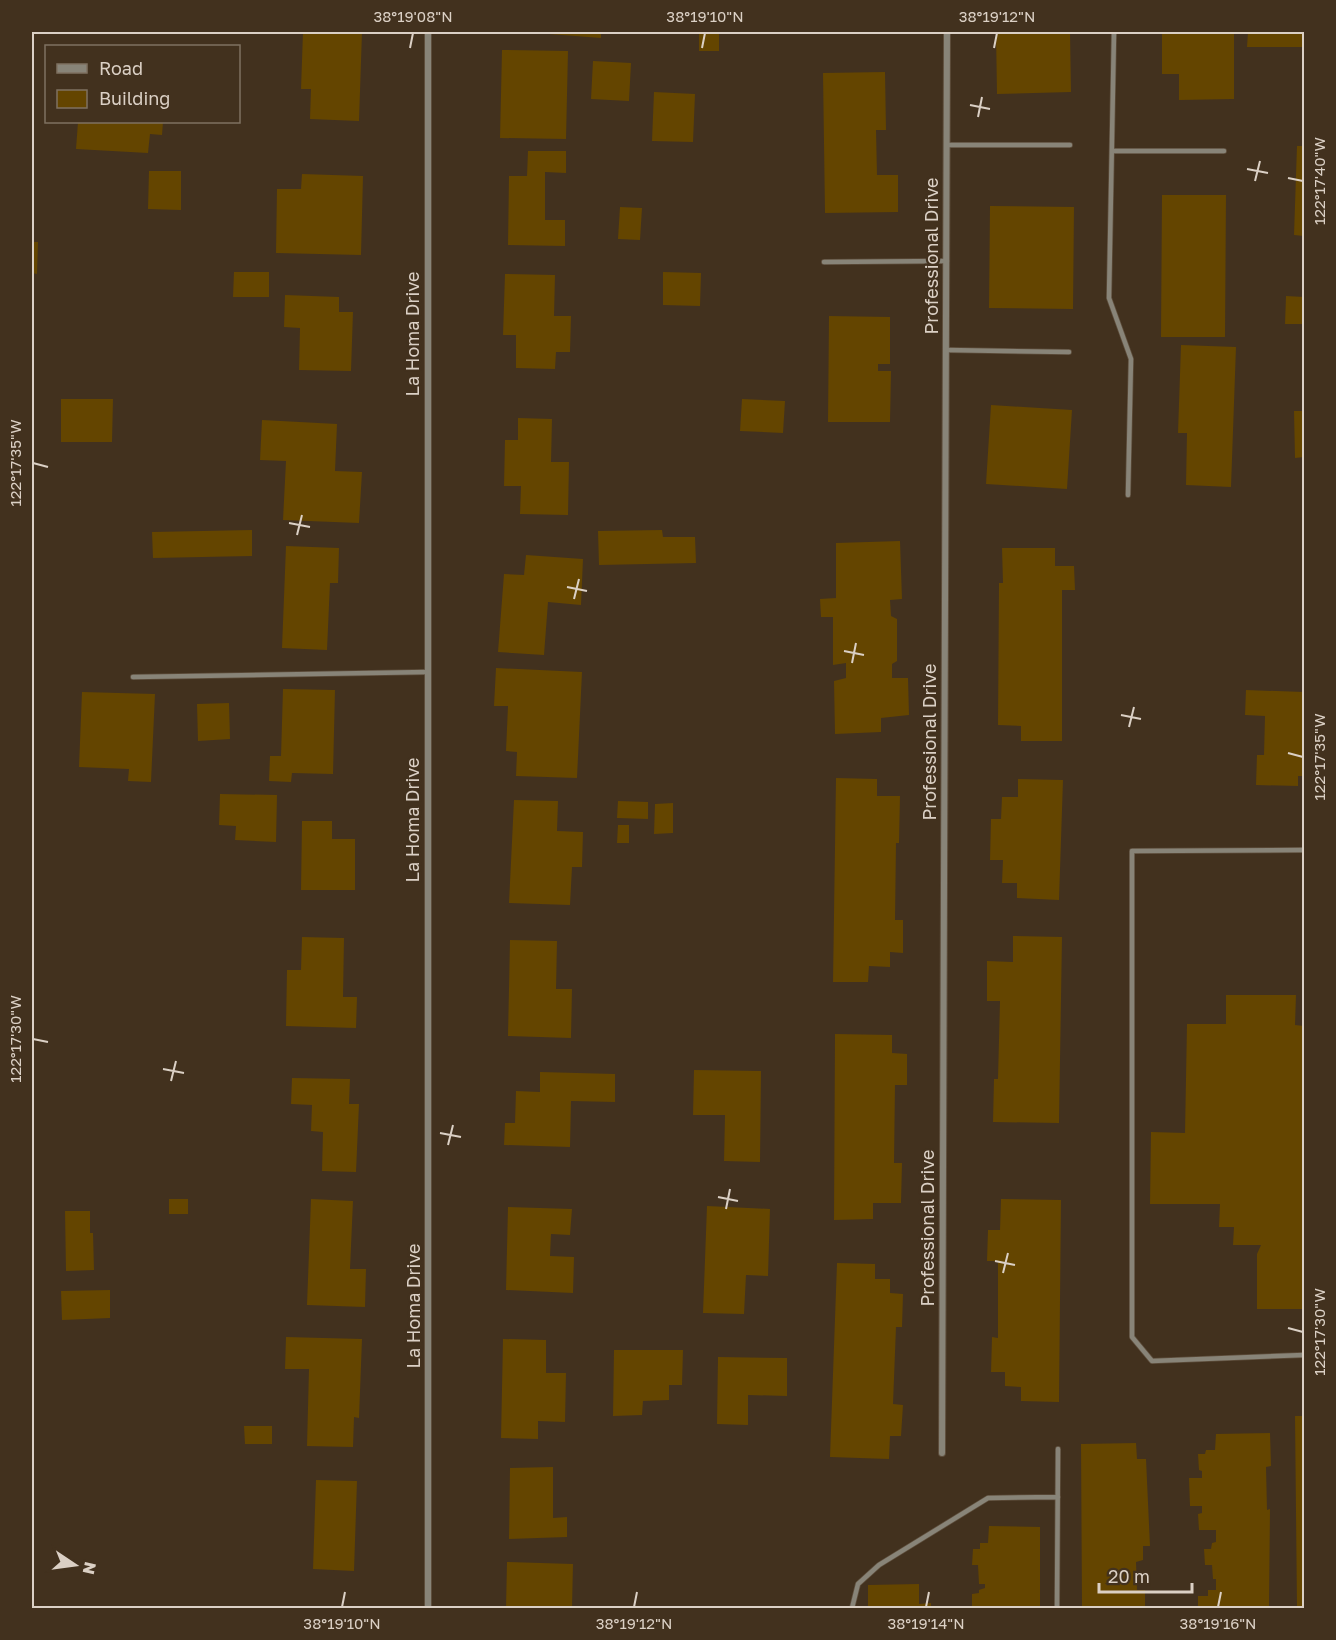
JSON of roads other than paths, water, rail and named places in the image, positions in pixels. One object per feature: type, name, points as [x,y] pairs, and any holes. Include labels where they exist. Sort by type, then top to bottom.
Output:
[{"type":"street","name":"La Homa Drive","points":[[428,32],[428,1608]]},
{"type":"street","name":"Professional Drive","points":[[942,1453],[947,32]]},
{"type":"lane","points":[[1114,32],[1109,298],[1131,359],[1128,495]]},
{"type":"lane","points":[[947,144],[1070,145]]},
{"type":"lane","points":[[1113,151],[1224,151]]},
{"type":"lane","points":[[824,262],[947,261]]},
{"type":"lane","points":[[946,350],[1069,352]]},
{"type":"lane","points":[[134,677],[428,672]]},
{"type":"lane","points":[[1305,850],[1132,851],[1131,975],[1132,1337],[1152,1361],[1305,1355]]},
{"type":"lane","points":[[1057,1608],[1058,1449]]},
{"type":"lane","points":[[852,1608],[858,1584],[879,1564],[988,1498],[1058,1497]]}]
